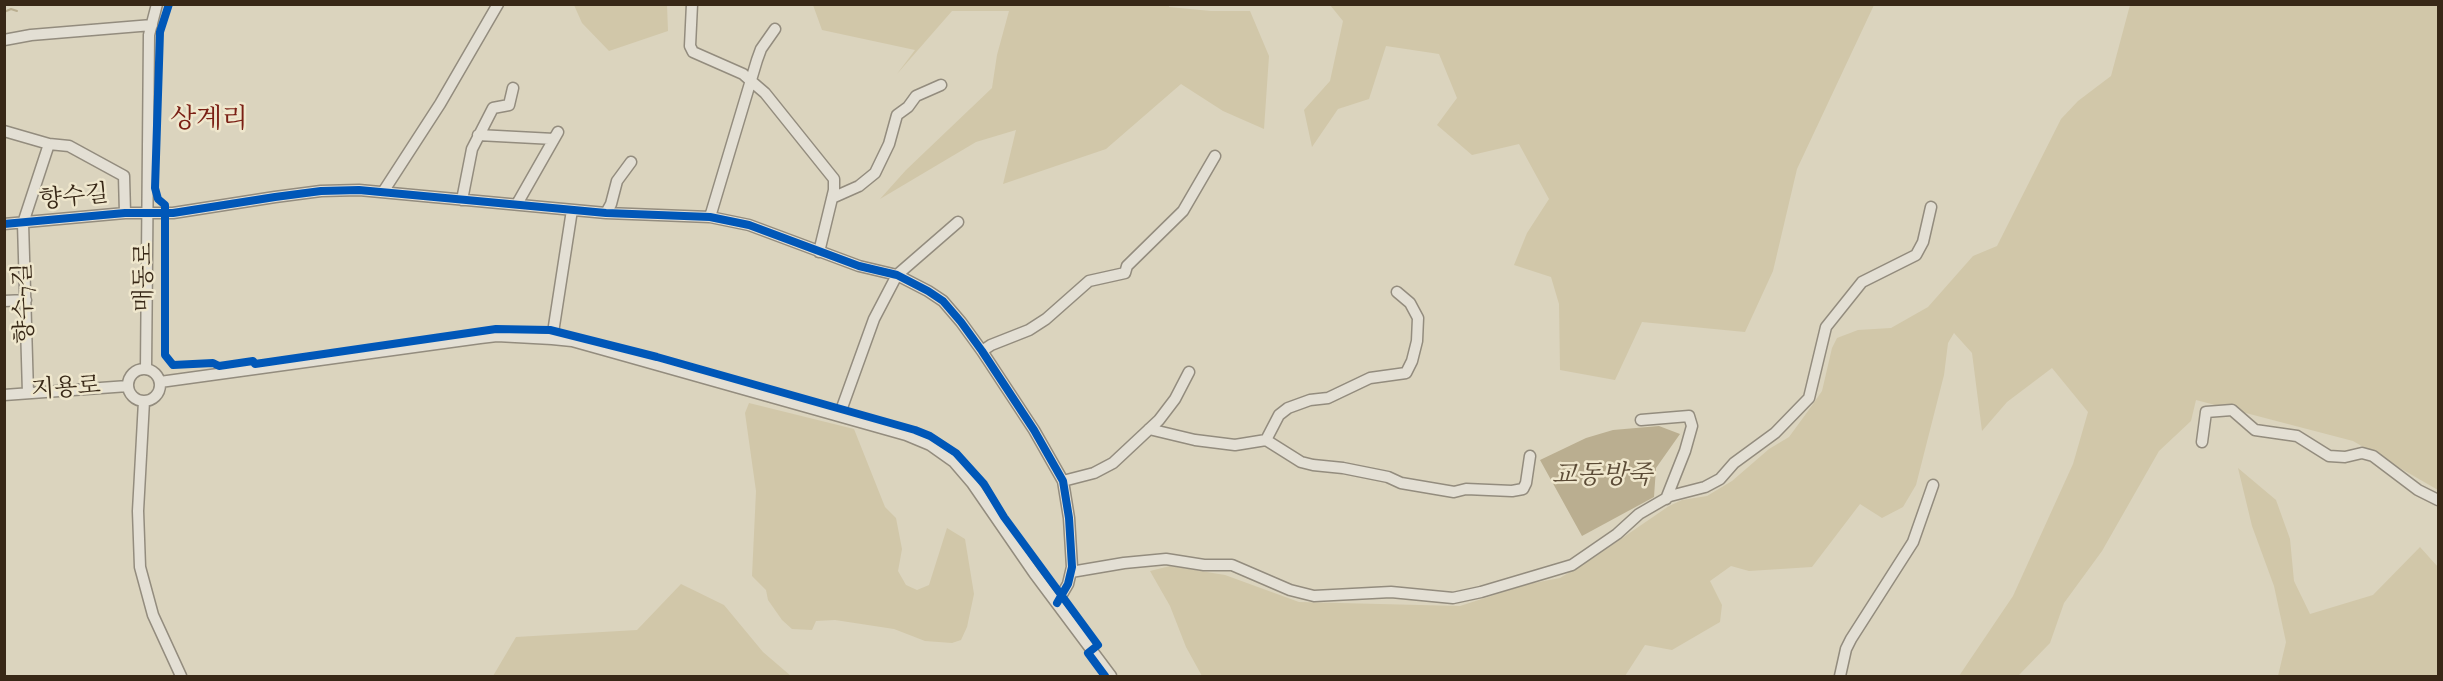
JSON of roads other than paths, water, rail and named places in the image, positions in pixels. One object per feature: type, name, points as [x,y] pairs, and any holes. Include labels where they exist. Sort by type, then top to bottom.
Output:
[{"type":"street","name":"매동로","points":[[146,369],[149,35],[157,4]]},
{"type":"street","points":[[383,192],[440,104],[498,4]]},
{"type":"street","points":[[692,4],[690,46],[693,52],[743,74],[765,93],[834,179],[832,198],[819,252]]},
{"type":"street","points":[[4,40],[31,34],[152,25]]},
{"type":"street","points":[[710,217],[761,49],[775,29]]},
{"type":"street","points":[[832,198],[860,186],[875,173],[889,144],[897,115],[908,107],[916,96],[940,85]]},
{"type":"street","points":[[462,200],[472,148],[493,108],[509,105],[513,88]]},
{"type":"street","points":[[4,131],[49,144],[69,146],[124,176],[125,213]]},
{"type":"street","points":[[478,135],[556,136],[518,204]]},
{"type":"street","name":"향수7길","points":[[28,393],[23,224],[49,144]]},
{"type":"street","points":[[982,351],[991,345],[1029,330],[1046,319],[1089,281],[1125,273],[1127,266],[1183,211],[1215,156]]},
{"type":"street","points":[[606,213],[611,204],[617,181],[631,162]]},
{"type":"street","name":"향수길","points":[[4,224],[125,213],[173,213],[321,191],[383,192],[606,213],[710,217],[749,225],[859,266],[897,275],[943,301],[982,351],[1034,430],[1063,481]]},
{"type":"street","points":[[1071,572],[1166,559],[1204,565],[1232,565],[1290,590],[1314,596],[1391,592],[1453,598],[1572,565],[1617,534],[1639,514],[1666,499],[1705,487],[1720,479],[1734,463],[1775,433],[1809,398],[1826,327],[1862,282],[1916,255],[1923,242],[1931,207]]},
{"type":"street","points":[[552,339],[572,210]]},
{"type":"street","points":[[839,416],[874,319],[897,275],[958,222]]},
{"type":"street","points":[[1266,440],[1280,415],[1288,408],[1310,400],[1328,398],[1370,378],[1406,373],[1417,341],[1418,318],[1410,303],[1397,292]]},
{"type":"street","points":[[4,301],[26,300]]},
{"type":"street","points":[[160,382],[497,336],[552,339],[572,341],[906,435],[930,446],[954,462],[972,483],[1111,676]]},
{"type":"street","points":[[146,369],[154,373],[160,382],[158,393],[152,399],[144,401],[134,397],[128,386],[133,374],[146,369]]},
{"type":"street","points":[[1057,603],[1068,584],[1071,572],[1069,518],[1063,481],[1094,473],[1113,463],[1149,429],[1175,399],[1190,372]]},
{"type":"street","name":"지용로","points":[[4,395],[128,386]]},
{"type":"street","points":[[144,401],[138,511],[140,567],[153,615],[181,676]]},
{"type":"street","points":[[2202,442],[2206,412],[2232,410],[2255,430],[2297,436],[2329,456],[2345,457],[2362,453],[2373,456],[2418,490],[2439,500]]},
{"type":"street","points":[[1641,420],[1689,416],[1692,426],[1666,499]]},
{"type":"street","points":[[1149,429],[1195,440],[1235,445],[1266,440],[1300,462],[1343,468],[1388,477],[1401,483],[1454,492],[1466,489],[1523,489],[1530,456]]},
{"type":"street","points":[[1840,676],[1846,649],[1851,639],[1913,542],[1933,485]]},
{"type":"water","name":"교동방죽","points":[[1659,426],[1680,434],[1656,468],[1654,497],[1582,536],[1540,460],[1586,438],[1613,430]]},
{"type":"waterway","points":[[4,12],[11,9],[17,11]]},
{"type":"district","name":"상계리","points":[[209,121]]}]
